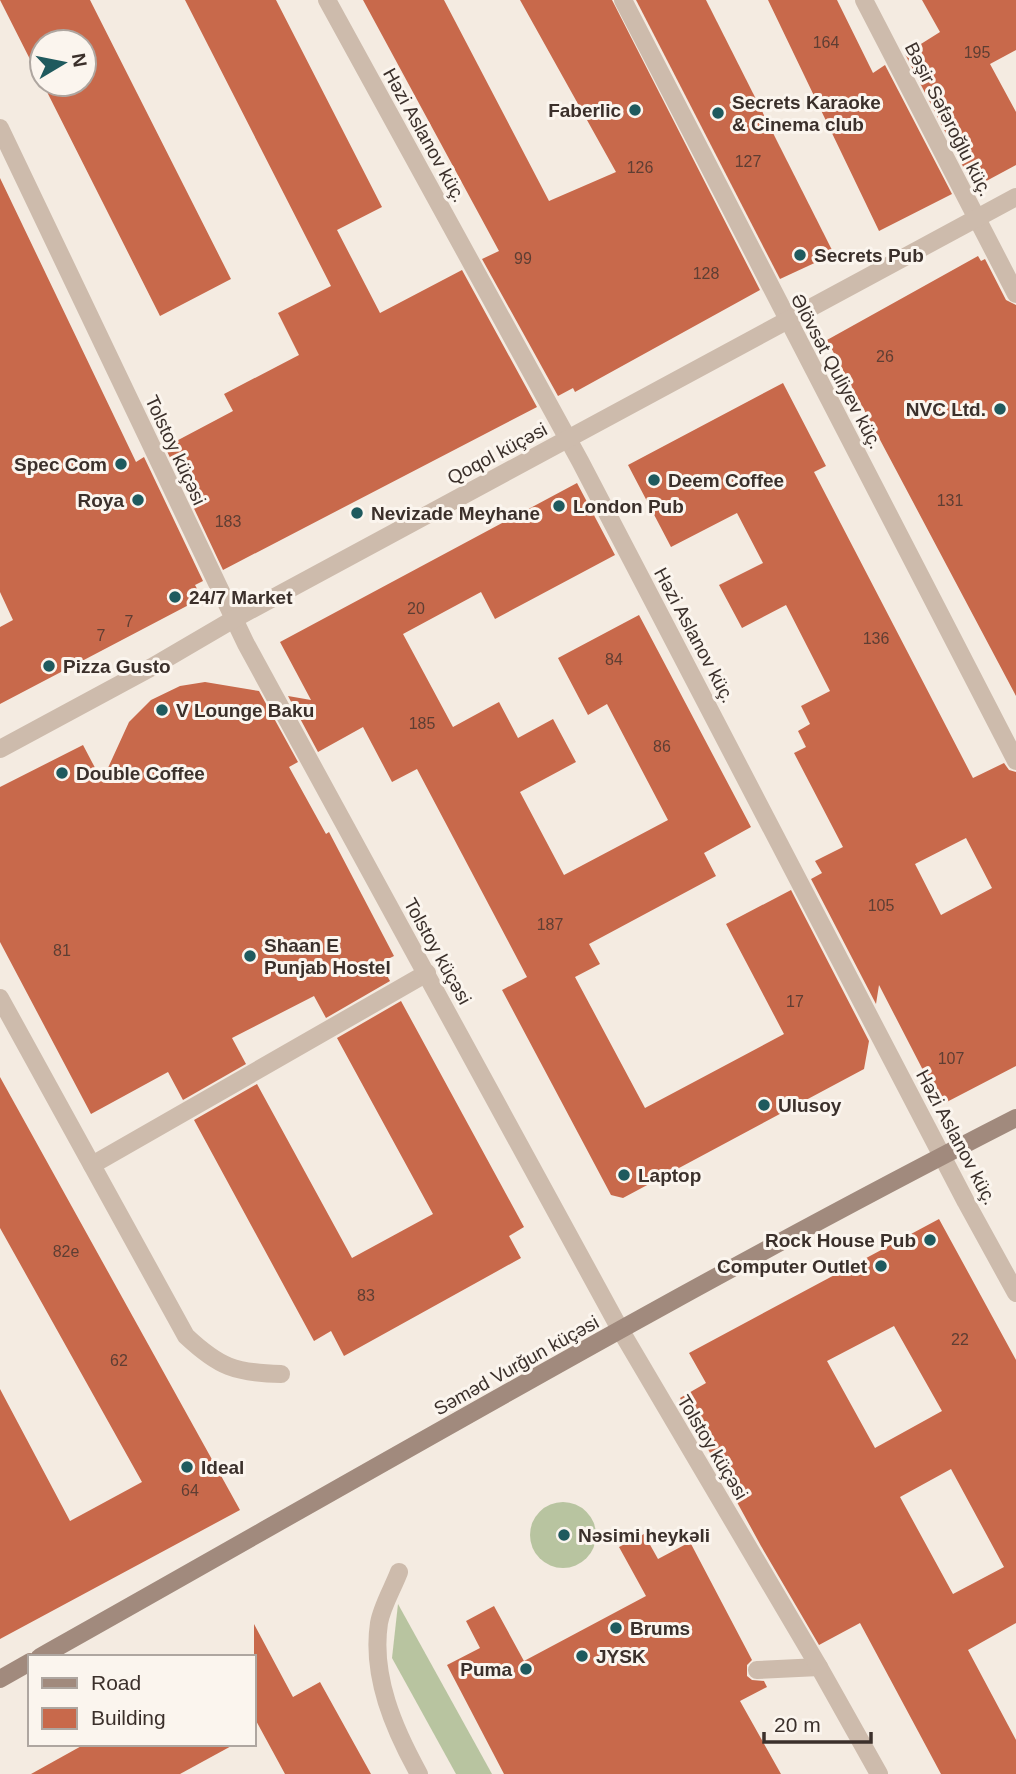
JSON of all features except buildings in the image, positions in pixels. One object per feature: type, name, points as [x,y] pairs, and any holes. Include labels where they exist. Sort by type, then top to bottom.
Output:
[{"type":"main road","name":"Səməd Vurğun küçəsi","points":[[44,1655],[621,1331],[942,1155],[1016,1118]]},
{"type":"main road","points":[[0,1679],[28,1663]]},
{"type":"street","name":"Həzi Aslanov küç.","points":[[327,0],[568,439],[1016,1293]]},
{"type":"street","name":"Əlövsət Quliyev küç.","points":[[623,0],[1016,761]]},
{"type":"street","name":"Bəşir Səfəroğlu küç.","points":[[864,0],[1016,294]]},
{"type":"street","name":"Tolstoy küçəsi","points":[[0,128],[233,619],[621,1331],[879,1774]]},
{"type":"street","name":"Qoqol küçəsi","points":[[0,749],[152,667],[233,619],[1016,197]]},
{"type":"street","points":[[92,1165],[427,973]]},
{"type":"street","points":[[0,998],[186,1336],[226,1367],[253,1373],[281,1374]]},
{"type":"street","points":[[399,1572],[379,1621],[377,1664],[392,1717],[419,1774]]},
{"type":"street","points":[[757,1670],[819,1667]]},
{"type":"green space","points":[[556,1502],[570,1502],[582,1507],[591,1516],[596,1535],[594,1548],[587,1559],[570,1568],[556,1568],[544,1563],[535,1554],[530,1542],[530,1528],[535,1516],[544,1507]]},
{"type":"green space","points":[[398,1604],[492,1774],[456,1774],[392,1658]]},
{"type":"place","name":"Faberlic","points":[[635,110]]},
{"type":"place","name":"Secrets Karaoke & Cinema club","points":[[718,113]]},
{"type":"place","name":"Secrets Pub","points":[[800,255]]},
{"type":"place","name":"NVC Ltd.","points":[[1000,409]]},
{"type":"place","name":"Spec Com","points":[[121,464]]},
{"type":"place","name":"Deem Coffee","points":[[654,480]]},
{"type":"place","name":"Roya","points":[[138,500]]},
{"type":"place","name":"London Pub","points":[[559,506]]},
{"type":"place","name":"Nevizade Meyhane","points":[[357,513]]},
{"type":"place","name":"24/7 Market","points":[[175,597]]},
{"type":"place","name":"Pizza Gusto","points":[[49,666]]},
{"type":"place","name":"V Lounge Baku","points":[[162,710]]},
{"type":"place","name":"Double Coffee","points":[[62,773]]},
{"type":"place","name":"Shaan E Punjab Hostel","points":[[250,956]]},
{"type":"place","name":"Ulusoy","points":[[764,1105]]},
{"type":"place","name":"Laptop","points":[[624,1175]]},
{"type":"place","name":"Rock House Pub","points":[[930,1240]]},
{"type":"place","name":"Computer Outlet","points":[[881,1266]]},
{"type":"place","name":"Ideal","points":[[187,1467]]},
{"type":"place","name":"Nəsimi heykəli","points":[[564,1535]]},
{"type":"place","name":"Brums","points":[[616,1628]]},
{"type":"place","name":"JYSK","points":[[582,1656]]},
{"type":"place","name":"Puma","points":[[526,1669]]}]
